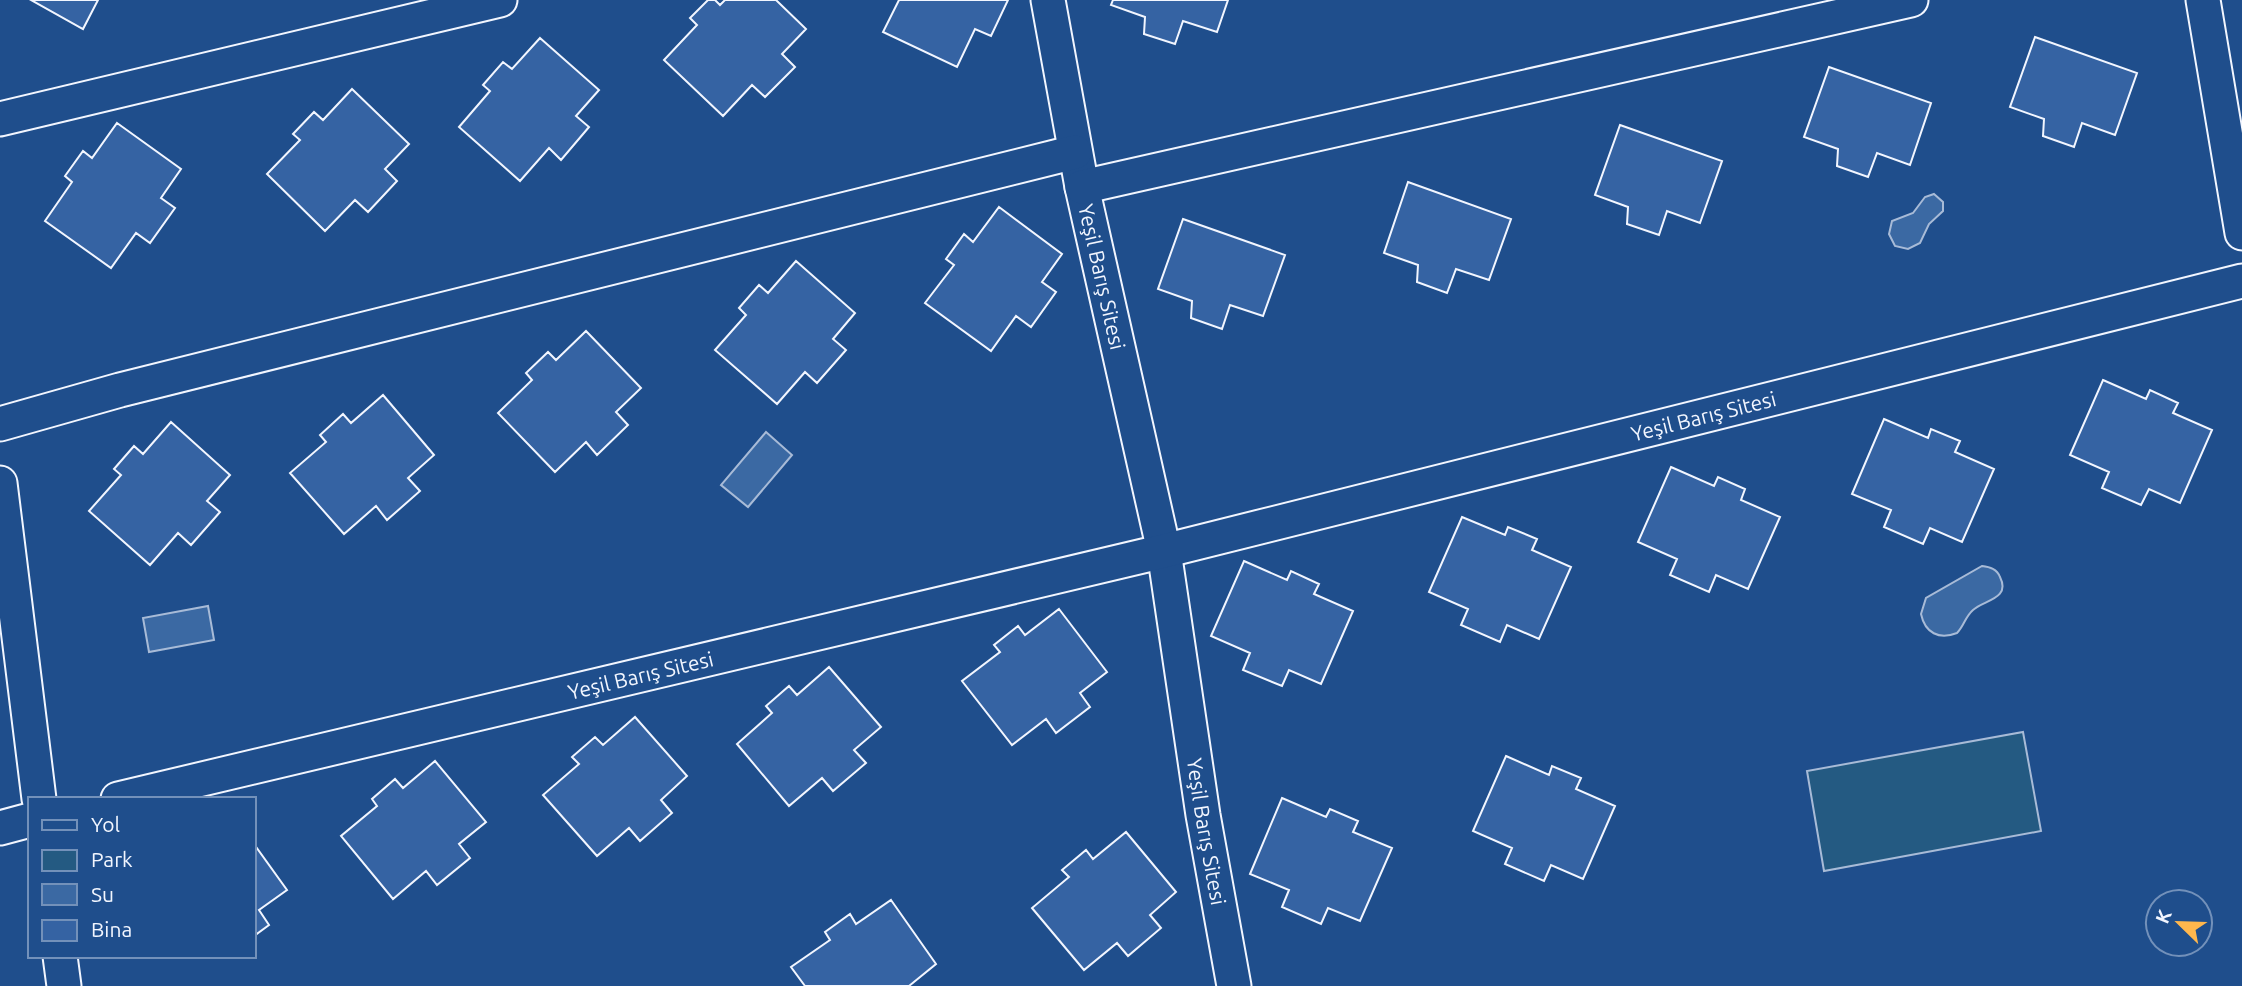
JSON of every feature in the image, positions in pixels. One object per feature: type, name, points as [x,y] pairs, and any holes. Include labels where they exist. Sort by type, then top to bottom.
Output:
[{"type":"street","points":[[0,120],[500,0]]},
{"type":"street","name":"Yeşil Barış Sitesi","points":[[1048,0],[1082,187],[1164,551],[1203,815],[1234,986]]},
{"type":"street","points":[[1082,187],[1912,0]]},
{"type":"street","points":[[2203,0],[2242,233]]},
{"type":"street","points":[[0,424],[120,390],[1075,152]]},
{"type":"street","name":"Yeşil Barış Sitesi","points":[[126,797],[1164,551],[2242,281]]},
{"type":"street","points":[[0,483],[39,797]]},
{"type":"street","points":[[0,828],[28,821]]},
{"type":"street","points":[[60,958],[64,986]]},
{"type":"green space","points":[[2023,732],[2041,831],[1824,871],[1807,771]]},
{"type":"water","points":[[1934,194],[1943,202],[1943,211],[1929,224],[1920,243],[1908,249],[1895,246],[1889,234],[1892,221],[1913,213],[1925,197]]},
{"type":"water","points":[[766,432],[792,455],[748,507],[721,485]]},
{"type":"water","points":[[1982,566],[1999,574],[2002,590],[1999,594],[1973,610],[1957,633],[1944,636],[1929,630],[1921,614],[1926,598]]},
{"type":"water","points":[[208,606],[214,640],[149,652],[143,618]]},
{"type":"building","points":[[31,0],[98,0],[83,29]]},
{"type":"building","points":[[708,0],[715,0],[720,5],[725,0],[776,0],[806,29],[782,54],[795,67],[765,97],[752,85],[723,116],[664,60],[697,25],[690,18]]},
{"type":"building","points":[[899,0],[1008,0],[991,36],[975,29],[957,67],[883,32]]},
{"type":"building","points":[[1113,0],[1228,0],[1217,32],[1183,21],[1175,44],[1144,34],[1145,17],[1111,5]]},
{"type":"building","points":[[2035,37],[2137,73],[2115,135],[2082,123],[2074,147],[2043,136],[2044,119],[2010,107]]},
{"type":"building","points":[[540,38],[599,90],[576,116],[589,127],[561,160],[549,148],[520,181],[459,127],[490,91],[483,85],[503,62],[512,69]]},
{"type":"building","points":[[1829,67],[1931,103],[1910,165],[1877,153],[1868,177],[1837,166],[1838,149],[1804,137]]},
{"type":"building","points":[[352,89],[409,144],[385,169],[397,181],[368,212],[355,200],[325,231],[267,174],[300,140],[293,134],[314,112],[323,120]]},
{"type":"building","points":[[117,123],[181,169],[161,198],[175,208],[150,243],[136,233],[111,268],[45,221],[72,182],[65,176],[83,151],[92,158]]},
{"type":"building","points":[[1620,125],[1722,161],[1700,223],[1667,211],[1659,235],[1627,224],[1628,207],[1595,195]]},
{"type":"building","points":[[1408,182],[1511,219],[1489,280],[1456,269],[1447,293],[1417,282],[1418,265],[1384,253]]},
{"type":"building","points":[[999,207],[1062,254],[1042,282],[1056,292],[1031,327],[1016,316],[991,351],[925,303],[954,265],[946,259],[964,234],[973,242]]},
{"type":"building","points":[[1183,219],[1285,255],[1263,316],[1230,305],[1222,329],[1191,318],[1192,301],[1158,289]]},
{"type":"building","points":[[796,261],[855,313],[833,339],[846,350],[817,383],[805,372],[777,404],[715,350],[746,315],[739,308],[759,285],[768,293]]},
{"type":"building","points":[[586,331],[641,388],[616,412],[628,425],[597,455],[586,442],[555,472],[498,413],[532,380],[526,373],[548,352],[556,360]]},
{"type":"building","points":[[2103,380],[2146,399],[2150,390],[2178,403],[2173,413],[2212,430],[2180,503],[2149,489],[2141,505],[2102,488],[2109,472],[2070,455]]},
{"type":"building","points":[[383,395],[434,455],[408,478],[420,491],[387,520],[376,506],[344,534],[290,473],[326,442],[320,435],[343,414],[351,423]]},
{"type":"building","points":[[1884,419],[1928,438],[1931,429],[1960,441],[1955,452],[1994,469],[1962,542],[1930,528],[1923,544],[1884,527],[1891,510],[1852,494]]},
{"type":"building","points":[[171,422],[230,475],[207,501],[220,512],[191,545],[178,533],[150,565],[89,511],[121,475],[114,469],[134,446],[143,454]]},
{"type":"building","points":[[1671,467],[1714,486],[1718,477],[1745,489],[1741,500],[1780,517],[1748,589],[1716,575],[1709,592],[1670,575],[1677,559],[1638,542]]},
{"type":"building","points":[[1462,517],[1505,535],[1508,527],[1537,539],[1532,550],[1571,567],[1539,639],[1507,625],[1500,642],[1461,625],[1468,609],[1429,592]]},
{"type":"building","points":[[1244,561],[1287,580],[1291,571],[1319,584],[1314,594],[1353,611],[1321,684],[1289,670],[1282,686],[1243,670],[1250,653],[1211,636]]},
{"type":"building","points":[[1059,609],[1107,672],[1080,693],[1090,707],[1056,733],[1046,719],[1012,745],[962,681],[1000,652],[994,645],[1018,626],[1025,635]]},
{"type":"building","points":[[829,667],[881,727],[854,750],[866,763],[833,791],[822,778],[789,806],[737,744],[772,713],[766,706],[789,686],[797,695]]},
{"type":"building","points":[[635,717],[687,776],[661,800],[672,813],[640,841],[629,828],[597,856],[543,795],[579,764],[572,757],[595,737],[603,745]]},
{"type":"building","points":[[1506,756],[1549,775],[1552,766],[1581,778],[1576,789],[1615,806],[1583,879],[1551,865],[1544,881],[1505,864],[1512,848],[1473,831]]},
{"type":"building","points":[[435,761],[486,822],[459,844],[470,858],[437,885],[426,871],[393,899],[341,836],[377,806],[372,799],[395,779],[403,788]]},
{"type":"building","points":[[1282,798],[1326,817],[1330,809],[1358,821],[1353,832],[1392,848],[1360,921],[1328,908],[1321,924],[1282,907],[1289,890],[1250,874]]},
{"type":"building","points":[[1126,832],[1176,892],[1150,915],[1161,928],[1128,956],[1117,943],[1084,970],[1032,908],[1069,877],[1062,870],[1086,850],[1093,859]]},
{"type":"building","points":[[256,847],[287,890],[259,910],[269,925],[256,935]]},
{"type":"building","points":[[891,900],[936,964],[909,986],[805,986],[791,967],[830,940],[825,932],[850,914],[856,924]]}]
